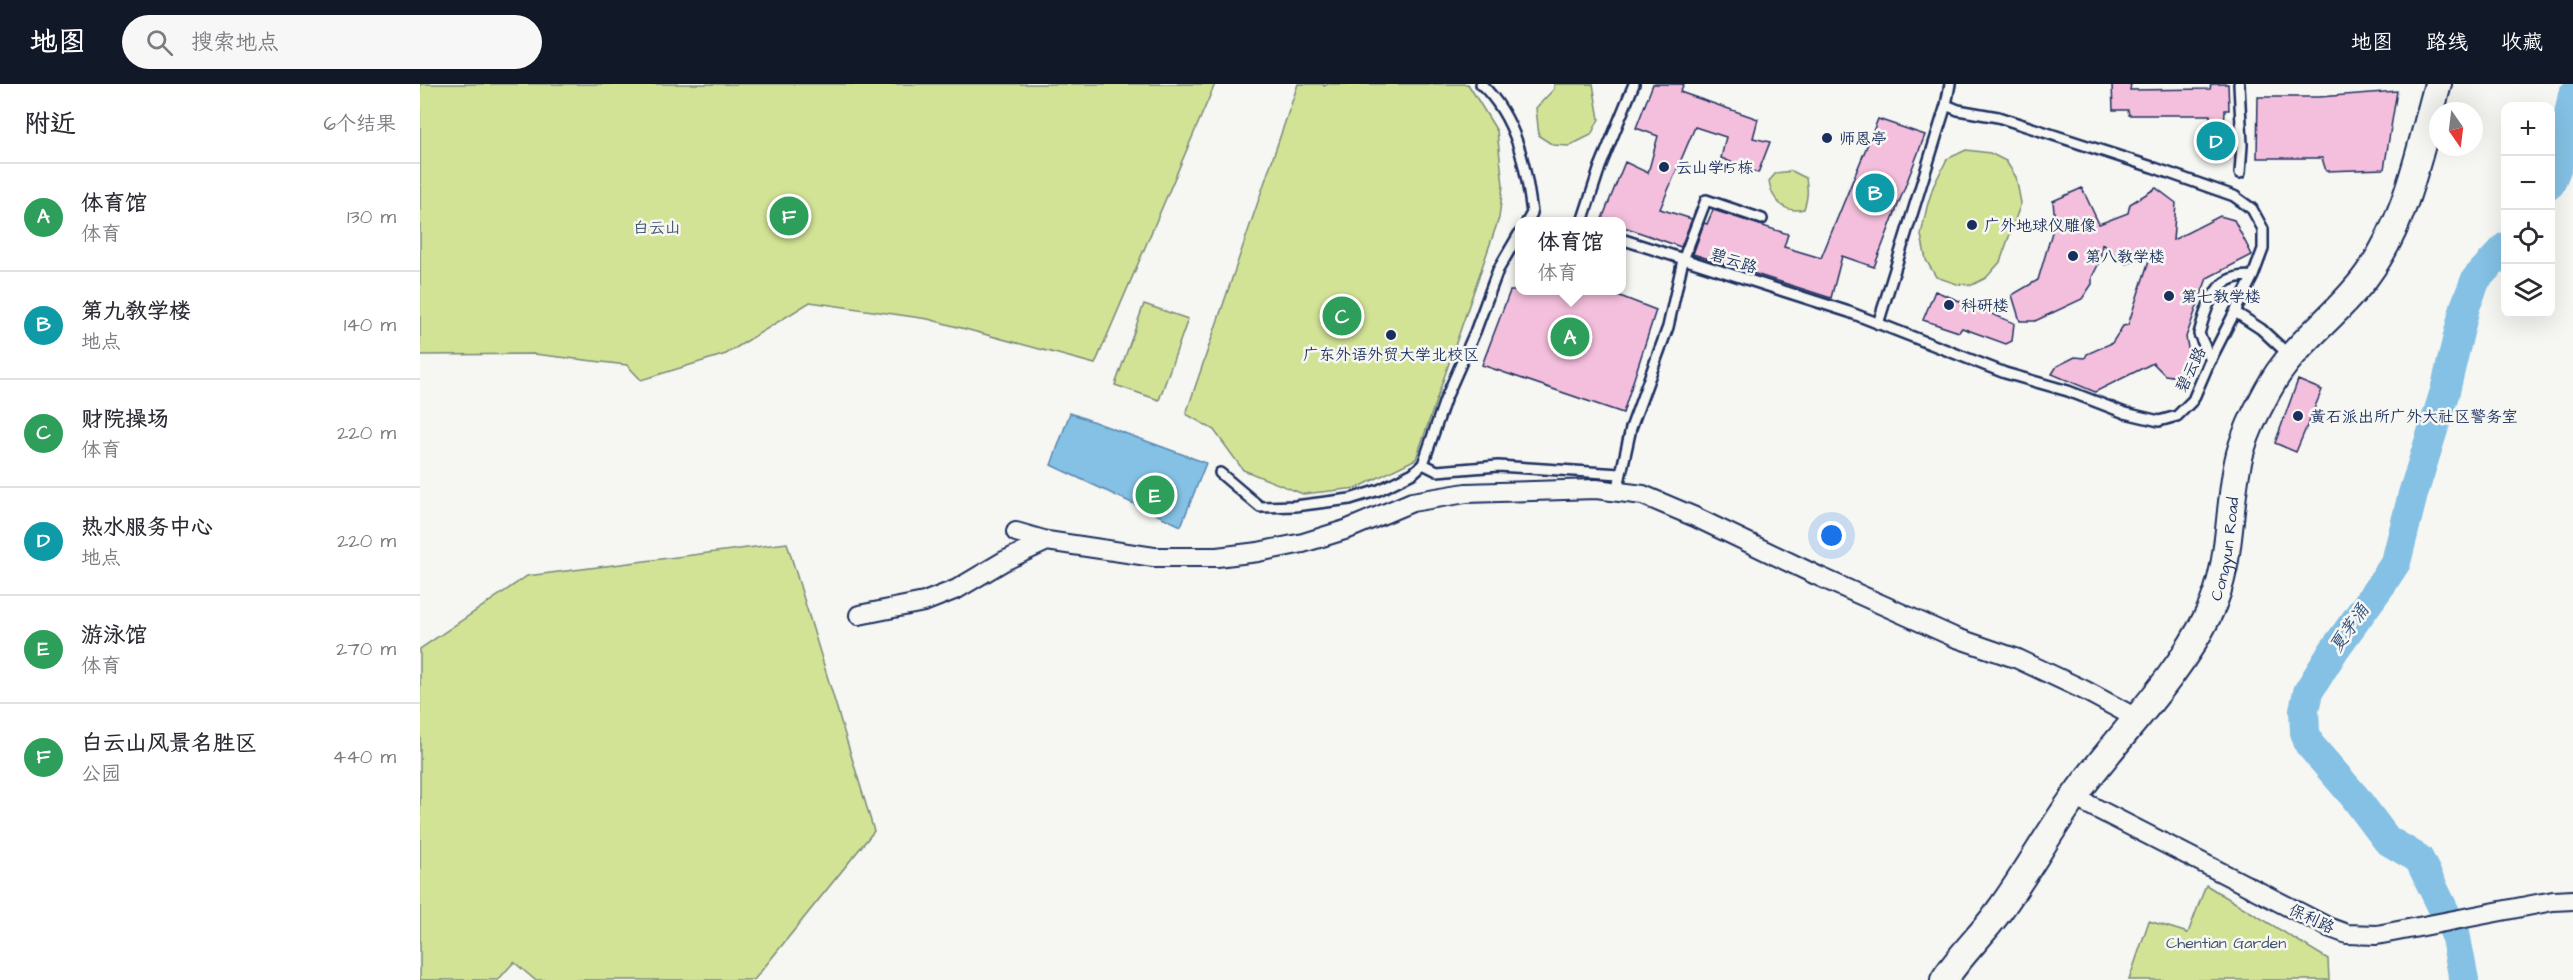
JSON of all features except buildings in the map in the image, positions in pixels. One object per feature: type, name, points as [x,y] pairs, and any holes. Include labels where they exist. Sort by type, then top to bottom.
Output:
[{"type":"street","name":"Congyun Road","points":[[1944,980],[1960,955],[1997,914],[2035,860],[2074,797],[2138,719],[2185,656],[2218,594],[2225,566],[2238,460],[2253,417],[2270,385],[2291,357],[2356,289],[2382,251],[2402,208],[2438,84]]},
{"type":"street","points":[[1016,532],[1047,541],[1154,557],[1217,556],[1258,552],[1303,543],[1348,529],[1412,502],[1433,498],[1466,493],[1532,489],[1596,489],[1619,483],[1954,637],[2018,659],[2138,719]]},
{"type":"street","points":[[859,615],[924,602],[957,589],[1004,561],[1047,541]]},
{"type":"street","name":"保利路","points":[[2074,797],[2306,916],[2347,934],[2377,935],[2473,915],[2553,901],[2573,900]]},
{"type":"lane","points":[[1481,84],[1508,120],[1520,147],[1532,213],[1530,217]]},
{"type":"lane","points":[[1584,217],[1600,167],[1634,84]]},
{"type":"lane","points":[[1878,324],[1946,105],[1950,84]]},
{"type":"lane","points":[[2239,84],[2242,145],[2240,173]]},
{"type":"lane","name":"碧云路","points":[[1626,241],[1849,312],[2005,373],[2068,391],[2126,413],[2159,421],[2177,416],[2193,400],[2253,276],[2263,249],[2263,229],[2252,208],[2234,196],[2075,141],[1998,117],[1958,110],[1946,105]]},
{"type":"lane","points":[[1423,464],[1437,471],[1498,466],[1589,470],[1619,483],[1631,428],[1668,327],[1683,260],[1706,201],[1724,204],[1762,219]]},
{"type":"lane","points":[[1220,473],[1260,507],[1295,506],[1350,499],[1379,490],[1413,473],[1423,464],[1445,400],[1476,332],[1498,270],[1515,241]]},
{"type":"lane","points":[[2211,360],[2199,334],[2205,313],[2217,290],[2232,278],[2253,276]]},
{"type":"lane","points":[[2235,312],[2261,329],[2291,357]]},
{"type":"green space","name":"白云山","points":[[420,84],[1215,84],[1095,364],[928,319],[810,302],[726,354],[641,380],[627,365],[534,354],[420,355]]},
{"type":"green space","points":[[1298,84],[1323,84],[1324,86],[1328,84],[1468,84],[1497,131],[1503,185],[1499,218],[1416,459],[1357,488],[1303,494],[1243,470],[1214,430],[1186,414]]},
{"type":"green space","points":[[1554,84],[1593,84],[1599,119],[1591,135],[1569,146],[1553,145],[1539,136],[1536,108],[1554,89]]},
{"type":"green space","points":[[1966,150],[1990,153],[2006,161],[2016,177],[2021,203],[2000,262],[1986,278],[1972,285],[1957,284],[1936,277],[1926,260],[1921,235],[1933,187],[1947,159]]},
{"type":"green space","points":[[1792,171],[1806,178],[1807,194],[1804,209],[1791,209],[1780,204],[1771,188],[1769,181],[1776,173]]},
{"type":"green space","points":[[1144,304],[1188,319],[1159,400],[1115,385]]},
{"type":"green space","points":[[787,543],[874,831],[754,980],[535,980],[514,962],[498,980],[420,980],[420,649],[527,576]]},
{"type":"green space","name":"Chentian Garden","points":[[2206,885],[2328,959],[2329,980],[2129,980],[2149,921],[2188,933]]},
{"type":"water","points":[[1070,413],[1206,463],[1181,526],[1051,465]]},
{"type":"waterway","name":"夏茅涌","points":[[2555,171],[2561,156],[2573,95]]},
{"type":"waterway","name":"夏茅涌","points":[[2464,980],[2455,933],[2419,859],[2387,840],[2354,796],[2309,744],[2305,732],[2304,710],[2308,692],[2334,650],[2396,562],[2413,494],[2445,391],[2465,307],[2476,279],[2501,252]]},
{"type":"place","name":"师恩亭","points":[[1827,138]]},
{"type":"place","name":"热水服务中心","points":[[2216,141]]},
{"type":"place","name":"云山学15栋","points":[[1664,167]]},
{"type":"place","name":"第九教学楼","points":[[1875,193]]},
{"type":"place","name":"白云山风景名胜区","points":[[789,216]]},
{"type":"place","name":"广外地球仪雕像","points":[[1972,225]]},
{"type":"place","name":"第八教学楼","points":[[2073,256]]},
{"type":"place","name":"第七教学楼","points":[[2169,296]]},
{"type":"place","name":"科研楼","points":[[1949,305]]},
{"type":"place","name":"财院操场","points":[[1342,316]]},
{"type":"place","name":"广东外语外贸大学北校区","points":[[1391,335]]},
{"type":"place","name":"体育馆","points":[[1570,337]]},
{"type":"place","name":"黄石派出所广外大社区警务室","points":[[2298,416]]},
{"type":"place","name":"游泳馆","points":[[1155,495]]}]
